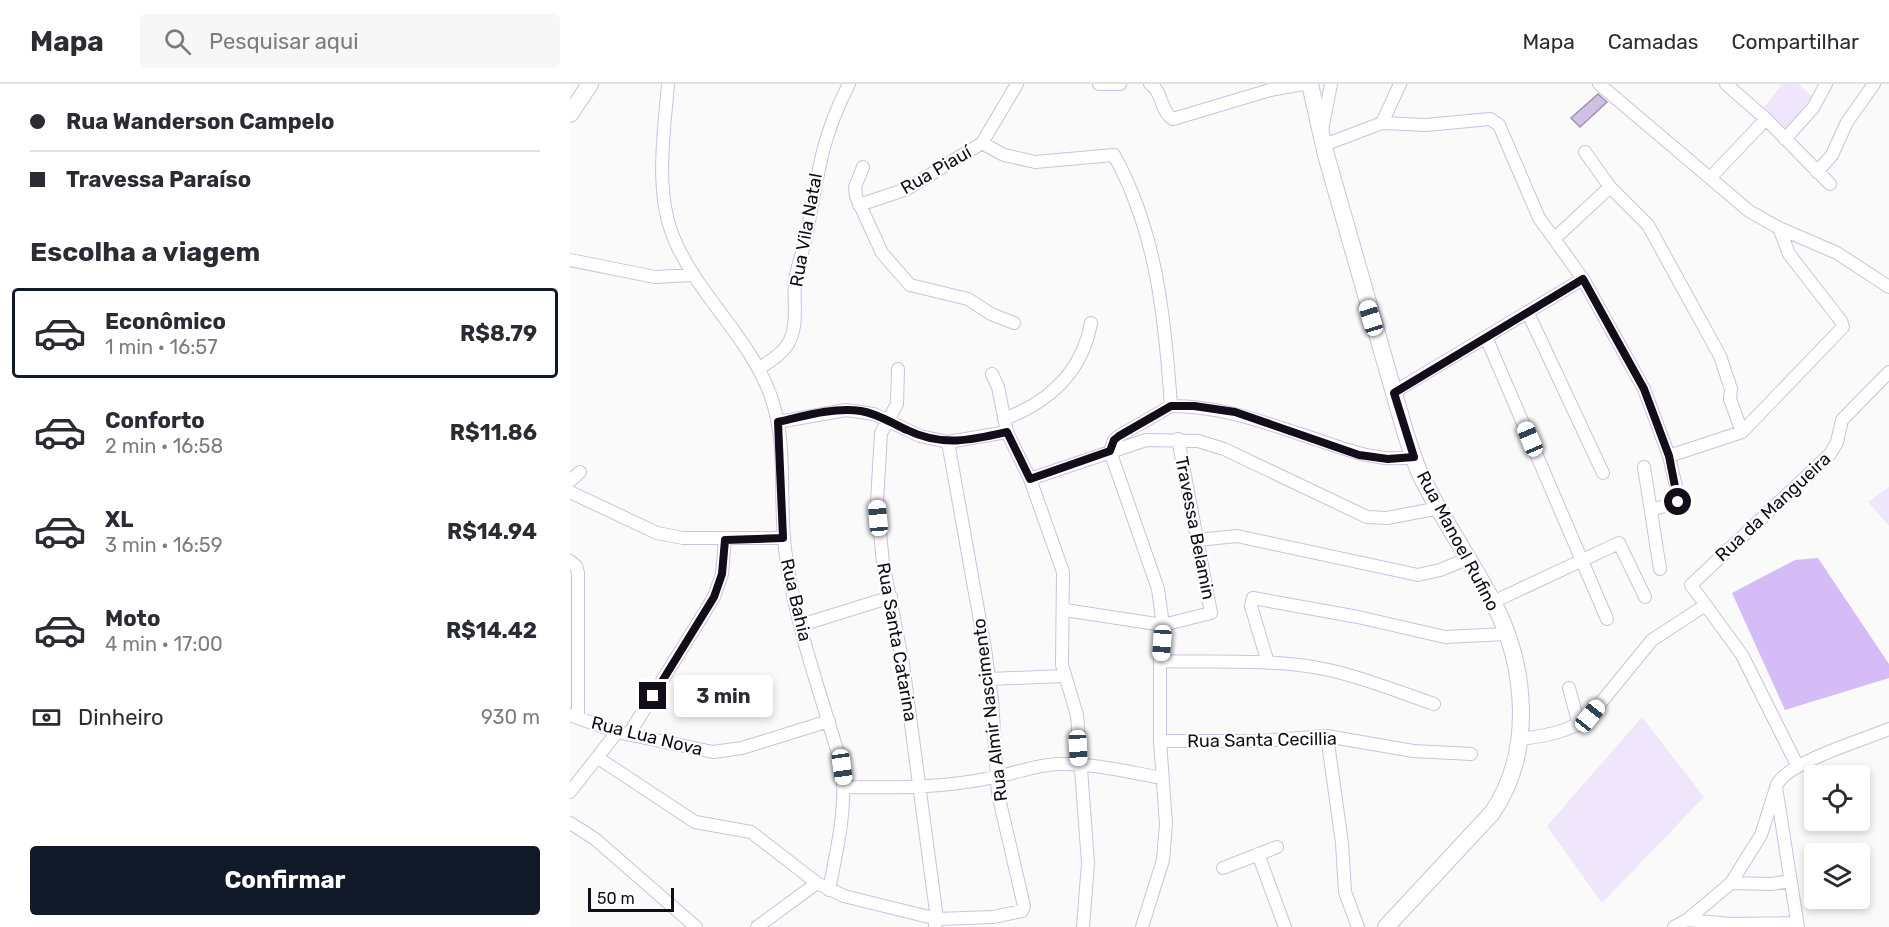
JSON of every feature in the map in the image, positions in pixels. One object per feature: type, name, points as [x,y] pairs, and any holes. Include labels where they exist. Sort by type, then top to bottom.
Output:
[{"type":"main road","points":[[570,114],[590,84]]},
{"type":"main road","name":"Rua Manoel Rufino","points":[[1310,84],[1322,141],[1414,457],[1422,477],[1493,602],[1506,634],[1520,700],[1520,740],[1509,783],[1491,813],[1386,927]]},
{"type":"street","name":"Rua Bahia","points":[[668,84],[663,192],[674,239],[693,274],[760,368],[778,422],[783,538],[791,593],[829,721],[844,787],[840,829],[829,890]]},
{"type":"street","name":"Rua Vila Natal","points":[[760,368],[779,355],[788,344],[793,331],[795,281],[806,240],[817,170],[826,134],[849,84]]},
{"type":"street","name":"Rua Piauí","points":[[858,205],[907,189],[982,143],[1017,84]]},
{"type":"street","points":[[1099,84],[1120,84]]},
{"type":"street","points":[[1150,84],[1156,88],[1170,118],[1269,90],[1303,84]]},
{"type":"street","points":[[1331,84],[1322,141],[1382,123],[1426,125],[1484,119],[1495,121],[1503,130],[1539,218],[1583,279],[1644,389],[1669,456],[1678,502],[1652,509]]},
{"type":"street","points":[[1382,123],[1400,84]]},
{"type":"street","points":[[1599,84],[1749,211],[1779,228],[1837,253],[1889,287]]},
{"type":"street","points":[[1726,84],[1766,119],[1830,184]]},
{"type":"street","points":[[1785,139],[1812,108],[1826,84]]},
{"type":"street","points":[[1817,172],[1832,155],[1847,122],[1874,84]]},
{"type":"street","points":[[1710,178],[1766,119]]},
{"type":"street","points":[[982,143],[1004,155],[1035,162],[1114,155],[1150,241],[1166,325],[1171,406]]},
{"type":"street","points":[[1585,152],[1610,187],[1648,225],[1720,357],[1731,389],[1730,399],[1742,432]]},
{"type":"street","points":[[863,166],[855,187],[858,205],[882,253],[915,287],[968,299],[991,314],[1014,323]]},
{"type":"street","points":[[1554,239],[1610,187]]},
{"type":"street","points":[[1669,456],[1742,432],[1843,327],[1841,321],[1789,254],[1779,228]]},
{"type":"street","points":[[570,260],[655,277],[693,274]]},
{"type":"street","points":[[1394,393],[1583,279]]},
{"type":"street","points":[[1528,313],[1603,473]]},
{"type":"street","points":[[778,422],[846,410],[874,414],[920,436],[948,442],[1005,426],[1032,408],[1065,381],[1088,337],[1091,323]]},
{"type":"street","points":[[1486,338],[1607,619]]},
{"type":"street","name":"Rua Santa Catarina","points":[[898,369],[898,397],[890,420],[881,433],[877,502],[883,563],[903,664],[935,923]]},
{"type":"street","name":"Rua da Mangueira","points":[[1704,606],[1691,587],[1692,583],[1830,454],[1834,449],[1842,420],[1889,372]]},
{"type":"street","points":[[992,374],[998,387],[1005,426],[1030,479],[1060,560],[1065,610],[1062,652],[1064,676],[1077,715],[1088,863],[1083,927]]},
{"type":"street","points":[[1142,927],[1163,860],[1166,824],[1160,741],[1160,661],[1163,625],[1158,589],[1110,451],[1114,440],[1171,406],[1194,406],[1235,412],[1374,458],[1414,457]]},
{"type":"street","points":[[1030,479],[1146,440],[1178,439],[1198,441],[1224,449],[1367,517],[1387,518],[1440,508]]},
{"type":"street","name":"Travessa Belamin","points":[[1163,625],[1209,616],[1211,610],[1178,439]]},
{"type":"street","name":"Rua Almir Nascimento","points":[[935,923],[993,917],[1022,911],[1024,906],[1011,840],[1001,809],[996,777],[990,679],[948,442]]},
{"type":"street","points":[[1644,467],[1660,569]]},
{"type":"street","points":[[570,481],[580,472]]},
{"type":"street","points":[[570,492],[657,533],[683,538],[725,540],[783,538]]},
{"type":"street","points":[[1197,540],[1236,536],[1408,575],[1431,573],[1467,559]]},
{"type":"street","points":[[570,792],[598,758],[623,733],[714,597],[722,574],[725,540]]},
{"type":"street","points":[[1493,602],[1619,543],[1645,597]]},
{"type":"street","points":[[570,561],[576,566],[578,573],[574,649],[574,716]]},
{"type":"street","points":[[801,625],[891,597]]},
{"type":"street","points":[[1268,663],[1251,606],[1253,598],[1358,617],[1437,636],[1506,634]]},
{"type":"street","points":[[1520,740],[1556,733],[1579,724],[1590,716],[1652,640],[1704,606],[1730,636],[1742,655],[1797,765]]},
{"type":"street","points":[[1065,610],[1163,625]]},
{"type":"street","points":[[1160,661],[1268,663],[1329,670],[1434,704]]},
{"type":"street","points":[[990,679],[1064,676]]},
{"type":"street","points":[[1569,688],[1579,724]]},
{"type":"street","name":"Rua Lua Nova","points":[[574,716],[623,733],[713,752],[742,748],[829,721]]},
{"type":"street","points":[[1674,927],[1687,920],[1731,883],[1761,835],[1782,775],[1797,765],[1889,729]]},
{"type":"street","points":[[1327,736],[1342,843],[1345,892],[1358,927]]},
{"type":"street","name":"Rua Santa Cecillia","points":[[1160,741],[1261,741],[1327,736],[1413,751],[1471,754]]},
{"type":"street","points":[[598,758],[695,822],[751,832],[829,890],[935,923]]},
{"type":"street","points":[[844,787],[920,788],[996,777],[1039,765],[1079,764],[1162,778]]},
{"type":"street","points":[[1687,920],[1731,924],[1797,925],[1776,787]]},
{"type":"street","points":[[570,823],[595,839],[696,927]]},
{"type":"street","points":[[1223,868],[1277,847]]},
{"type":"street","points":[[1258,854],[1285,927]]},
{"type":"street","points":[[1731,883],[1771,884],[1791,881]]},
{"type":"street","points":[[757,927],[817,883]]},
{"type":"shaded area","points":[[1782,84],[1798,84],[1812,96],[1788,130],[1762,110]]},
{"type":"shaded area","points":[[1889,487],[1889,526],[1868,502]]},
{"type":"shaded area","points":[[1818,558],[1889,664],[1889,678],[1785,710],[1732,593],[1795,560]]},
{"type":"shaded area","points":[[1642,717],[1704,797],[1602,903],[1547,826]]},
{"type":"building","points":[[1598,94],[1607,102],[1580,127],[1571,118]]},
{"type":"route","points":[[653,696],[714,597],[722,574],[725,540],[783,538],[778,422],[827,412],[846,410],[874,414],[920,436],[948,442],[1007,432],[1030,479],[1110,451],[1114,440],[1119,436],[1171,406],[1194,406],[1235,412],[1359,455],[1401,459],[1414,457],[1394,393],[1583,279],[1625,351],[1644,389],[1669,456],[1679,497],[1678,502]]}]
